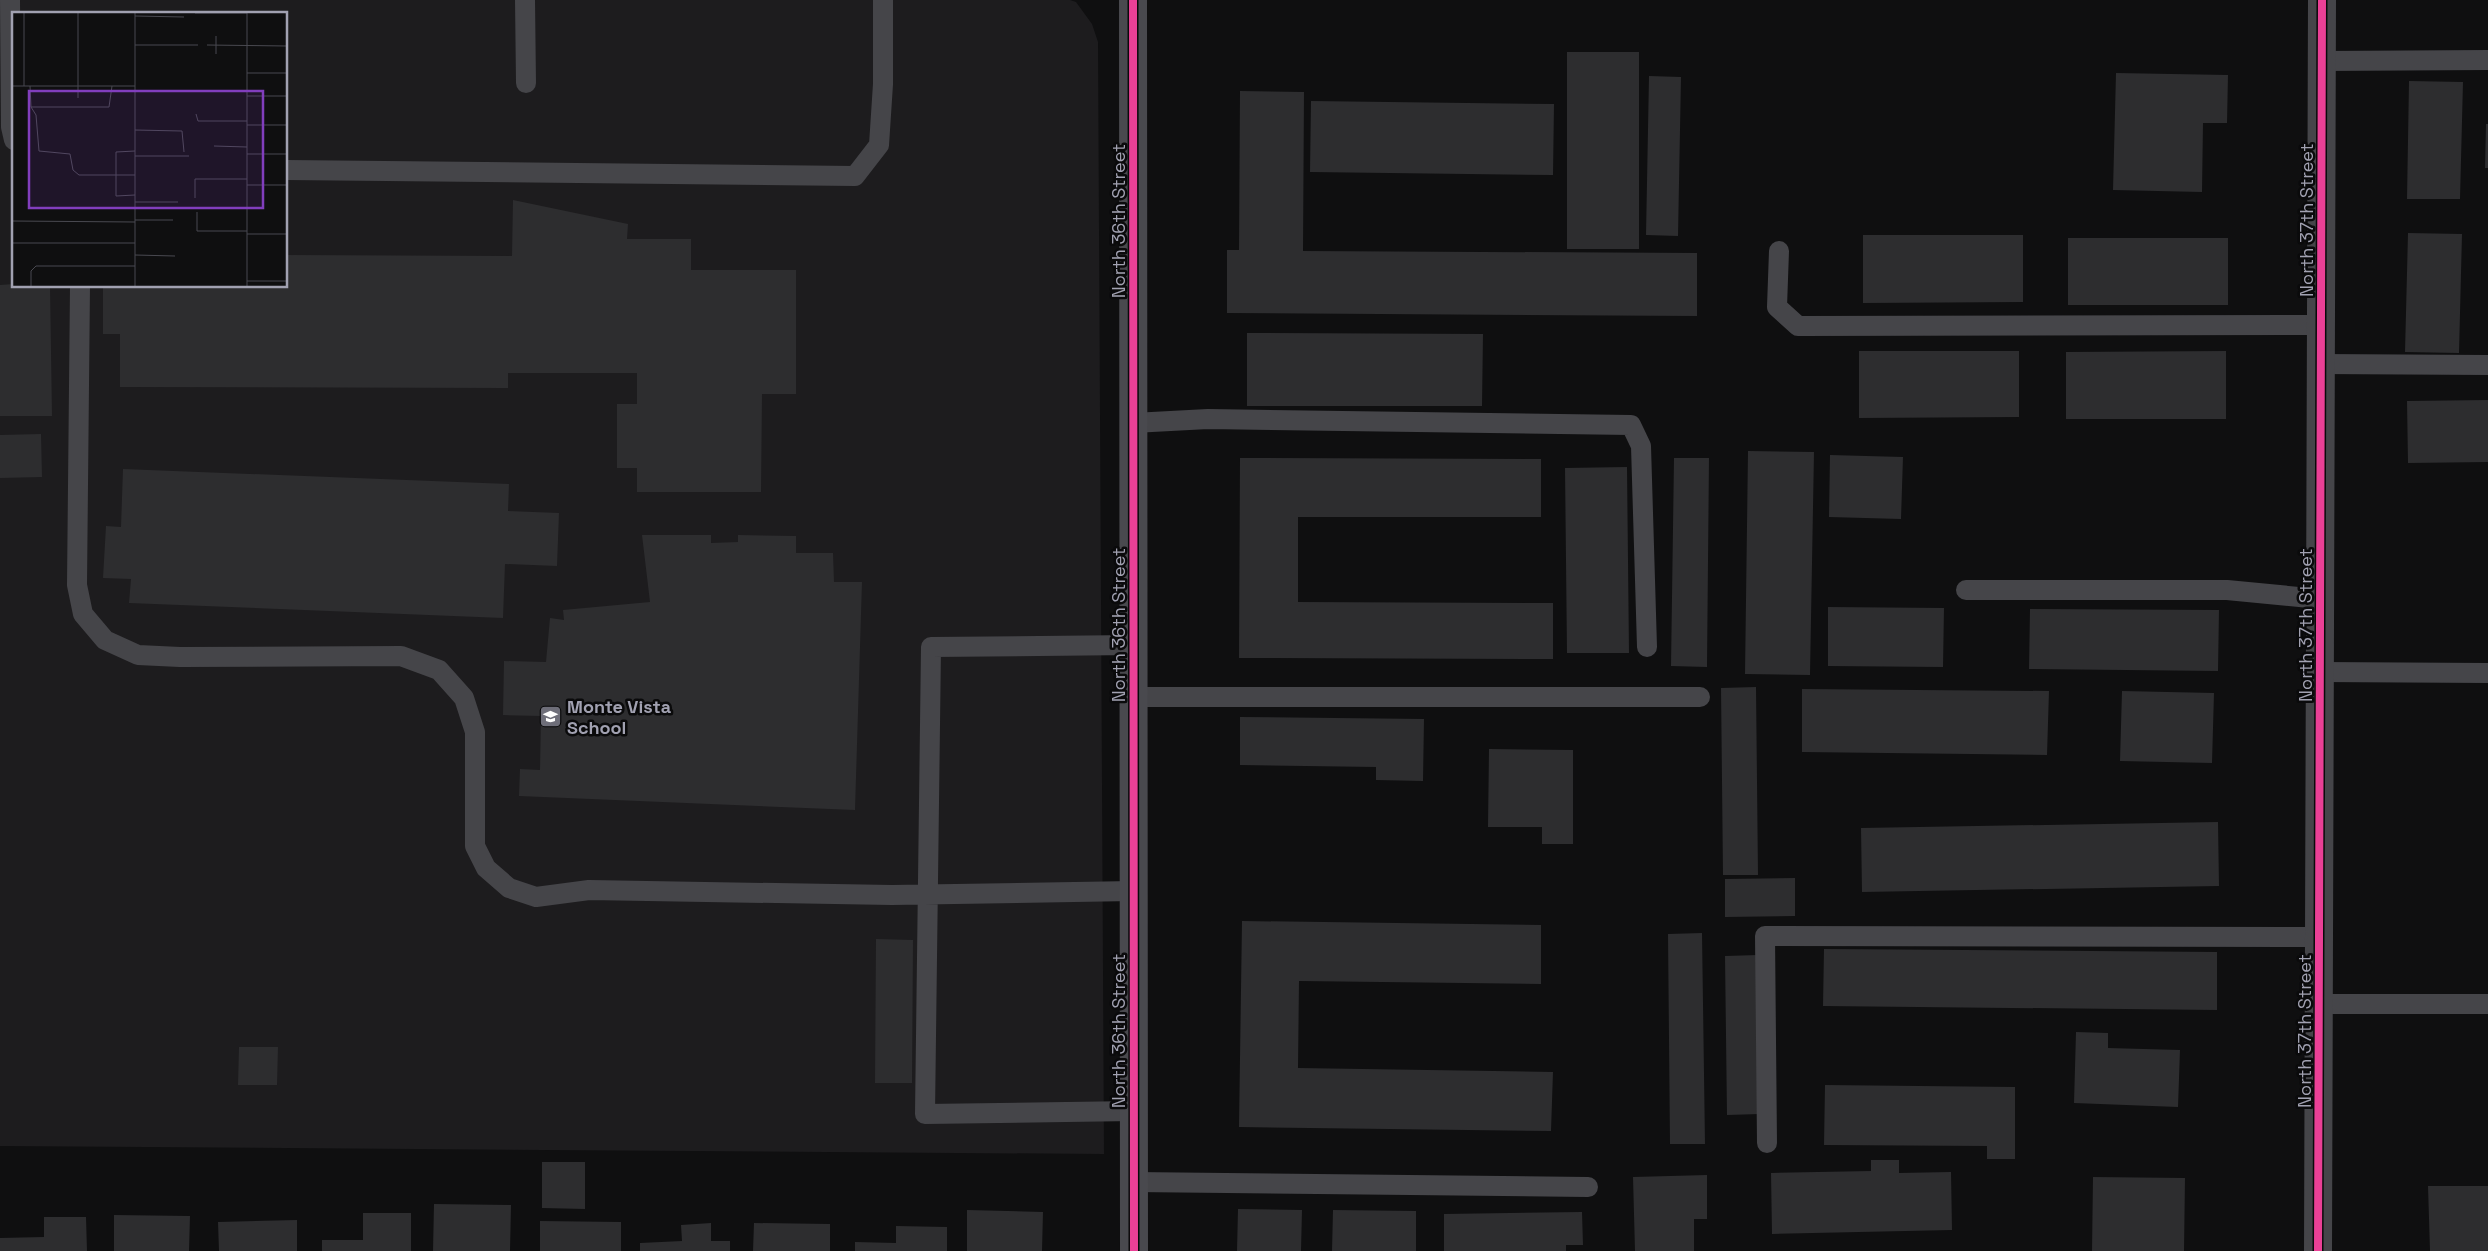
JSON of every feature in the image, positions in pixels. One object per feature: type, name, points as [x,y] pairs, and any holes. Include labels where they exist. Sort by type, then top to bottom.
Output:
[{"type":"main road","name":"North 36th Street","points":[[1133,0],[1134,1251]]},
{"type":"street","name":"North 37th Street","points":[[2318,1251],[2322,0]]},
{"type":"lane","points":[[10,0],[12,131]]},
{"type":"lane","points":[[525,0],[526,83]]},
{"type":"lane","points":[[288,170],[855,176],[879,145],[883,84],[883,0]]},
{"type":"lane","points":[[2322,61],[2488,60]]},
{"type":"lane","points":[[1779,251],[1777,307],[1798,326],[2321,325]]},
{"type":"lane","points":[[80,288],[77,585],[83,614],[104,640],[138,654],[180,657],[401,656],[439,670],[464,698],[475,732],[475,846],[486,868],[509,888],[536,897],[589,890],[928,894],[1133,891]]},
{"type":"lane","points":[[2320,364],[2488,365]]},
{"type":"lane","points":[[1133,423],[1208,419],[1631,425],[1641,446],[1647,647]]},
{"type":"lane","points":[[1966,590],[2227,590],[2320,600]]},
{"type":"lane","points":[[1133,646],[930,647],[925,1114],[1134,1111]]},
{"type":"lane","points":[[2320,672],[2488,673]]},
{"type":"lane","points":[[1133,697],[1700,697]]},
{"type":"lane","points":[[1767,1143],[1765,936],[2319,937]]},
{"type":"lane","points":[[2319,1004],[2488,1004]]},
{"type":"lane","points":[[1134,1182],[1588,1187]]},
{"type":"shaded area","name":"Monte Vista School","points":[[0,0],[1070,0],[1076,2],[1092,24],[1098,42],[1104,1154],[0,1146]]},
{"type":"building","points":[[1567,52],[1639,52],[1639,249],[1567,249]]},
{"type":"building","points":[[2116,73],[2228,75],[2227,123],[2203,123],[2202,192],[2113,190]]},
{"type":"building","points":[[1649,76],[1681,77],[1678,236],[1646,235]]},
{"type":"building","points":[[2409,81],[2463,82],[2460,199],[2407,199]]},
{"type":"building","points":[[1240,91],[1304,92],[1303,251],[1697,253],[1697,316],[1227,313],[1227,250],[1239,250]]},
{"type":"building","points":[[1311,101],[1554,104],[1553,175],[1310,172]]},
{"type":"building","points":[[2486,124],[2488,124],[2488,168],[2485,168]]},
{"type":"building","points":[[513,200],[628,224],[627,239],[691,239],[691,270],[796,270],[796,394],[762,394],[761,492],[637,492],[637,468],[617,468],[617,404],[637,404],[637,373],[508,373],[508,388],[120,387],[120,334],[103,334],[103,288],[288,288],[288,255],[512,256]]},
{"type":"building","points":[[2408,233],[2462,234],[2459,353],[2405,352]]},
{"type":"building","points":[[1863,235],[2023,235],[2023,302],[1863,303]]},
{"type":"building","points":[[2068,238],[2228,238],[2228,305],[2068,305]]},
{"type":"building","points":[[12,284],[12,288],[50,288],[52,416],[0,416],[0,285]]},
{"type":"building","points":[[1247,333],[1483,334],[1482,406],[1247,406]]},
{"type":"building","points":[[1859,351],[2019,351],[2019,417],[1859,418]]},
{"type":"building","points":[[2226,351],[2226,419],[2066,419],[2066,352]]},
{"type":"building","points":[[2488,400],[2488,462],[2408,463],[2407,401]]},
{"type":"building","points":[[41,434],[42,477],[0,478],[0,435]]},
{"type":"building","points":[[1748,451],[1814,452],[1810,675],[1745,674]]},
{"type":"building","points":[[1830,455],[1903,457],[1901,519],[1829,517]]},
{"type":"building","points":[[1240,458],[1541,459],[1541,517],[1298,517],[1298,602],[1553,603],[1553,659],[1239,658]]},
{"type":"building","points":[[1674,458],[1709,458],[1707,667],[1671,666]]},
{"type":"building","points":[[1627,467],[1629,653],[1567,653],[1565,468]]},
{"type":"building","points":[[123,469],[509,484],[508,511],[559,513],[557,566],[505,564],[503,618],[129,603],[131,579],[103,578],[106,526],[121,527]]},
{"type":"building","points":[[642,535],[711,535],[711,543],[738,542],[738,535],[796,536],[796,553],[833,553],[834,582],[862,582],[855,810],[519,796],[520,769],[540,770],[541,716],[503,715],[504,661],[546,662],[550,618],[564,620],[563,610],[650,602]]},
{"type":"building","points":[[1828,607],[1944,608],[1943,667],[1828,666]]},
{"type":"building","points":[[2030,609],[2219,610],[2218,671],[2029,669]]},
{"type":"building","points":[[1756,687],[1758,875],[1723,875],[1721,688]]},
{"type":"building","points":[[1802,689],[2049,691],[2047,755],[1802,752]]},
{"type":"building","points":[[2122,691],[2214,693],[2212,763],[2120,761]]},
{"type":"building","points":[[1240,717],[1424,719],[1423,781],[1376,780],[1376,767],[1240,765]]},
{"type":"building","points":[[1489,749],[1573,750],[1573,844],[1542,844],[1542,827],[1488,827]]},
{"type":"building","points":[[2218,822],[2219,886],[1862,892],[1861,828]]},
{"type":"building","points":[[1795,878],[1795,916],[1725,917],[1725,879]]},
{"type":"building","points":[[1242,921],[1541,925],[1541,984],[1299,981],[1298,1068],[1553,1072],[1551,1131],[1239,1127]]},
{"type":"building","points":[[1702,933],[1705,1144],[1670,1144],[1668,934]]},
{"type":"building","points":[[876,939],[913,940],[912,1083],[875,1083]]},
{"type":"building","points":[[1824,949],[2217,952],[2217,1010],[1823,1006]]},
{"type":"building","points":[[1758,955],[1760,1114],[1727,1115],[1725,956]]},
{"type":"building","points":[[2076,1032],[2108,1033],[2108,1048],[2180,1050],[2178,1107],[2074,1103]]},
{"type":"building","points":[[239,1047],[278,1047],[277,1085],[238,1085]]},
{"type":"building","points":[[1825,1085],[2015,1087],[2015,1159],[1987,1159],[1987,1146],[1824,1145]]},
{"type":"building","points":[[1871,1160],[1899,1160],[1899,1173],[1951,1172],[1952,1230],[1772,1234],[1771,1173],[1871,1171]]},
{"type":"building","points":[[542,1162],[585,1162],[585,1209],[542,1208]]},
{"type":"building","points":[[1707,1175],[1707,1219],[1694,1219],[1694,1251],[1635,1251],[1633,1177]]},
{"type":"building","points":[[2093,1177],[2185,1178],[2184,1251],[2092,1251]]},
{"type":"building","points":[[2428,1186],[2488,1186],[2488,1251],[2430,1251]]},
{"type":"building","points":[[434,1204],[511,1205],[510,1251],[433,1251]]},
{"type":"building","points":[[1238,1209],[1302,1210],[1301,1251],[1237,1251]]},
{"type":"building","points":[[967,1210],[1043,1212],[1042,1251],[967,1251]]},
{"type":"building","points":[[1333,1210],[1416,1211],[1416,1251],[1332,1251]]},
{"type":"building","points":[[1582,1212],[1583,1245],[1566,1245],[1566,1251],[1444,1251],[1444,1214]]},
{"type":"building","points":[[363,1213],[411,1213],[411,1251],[322,1251],[322,1240],[363,1240]]},
{"type":"building","points":[[114,1215],[190,1216],[189,1251],[114,1251]]},
{"type":"building","points":[[44,1217],[86,1217],[87,1251],[0,1251],[0,1238],[44,1237]]},
{"type":"building","points":[[297,1220],[297,1251],[219,1251],[218,1222]]},
{"type":"building","points":[[540,1221],[621,1222],[621,1251],[540,1251]]},
{"type":"building","points":[[711,1223],[711,1241],[730,1241],[730,1251],[640,1251],[640,1243],[682,1241],[681,1225]]},
{"type":"building","points":[[754,1223],[830,1224],[830,1251],[753,1251]]},
{"type":"building","points":[[896,1226],[947,1227],[947,1251],[855,1251],[855,1242],[896,1243]]},
{"type":"cycle path","points":[[1133,0],[1134,1251]]},
{"type":"cycle path","points":[[2318,1251],[2322,0]]},
{"type":"place","name":"Monte Vista School","points":[[551,716]]}]
